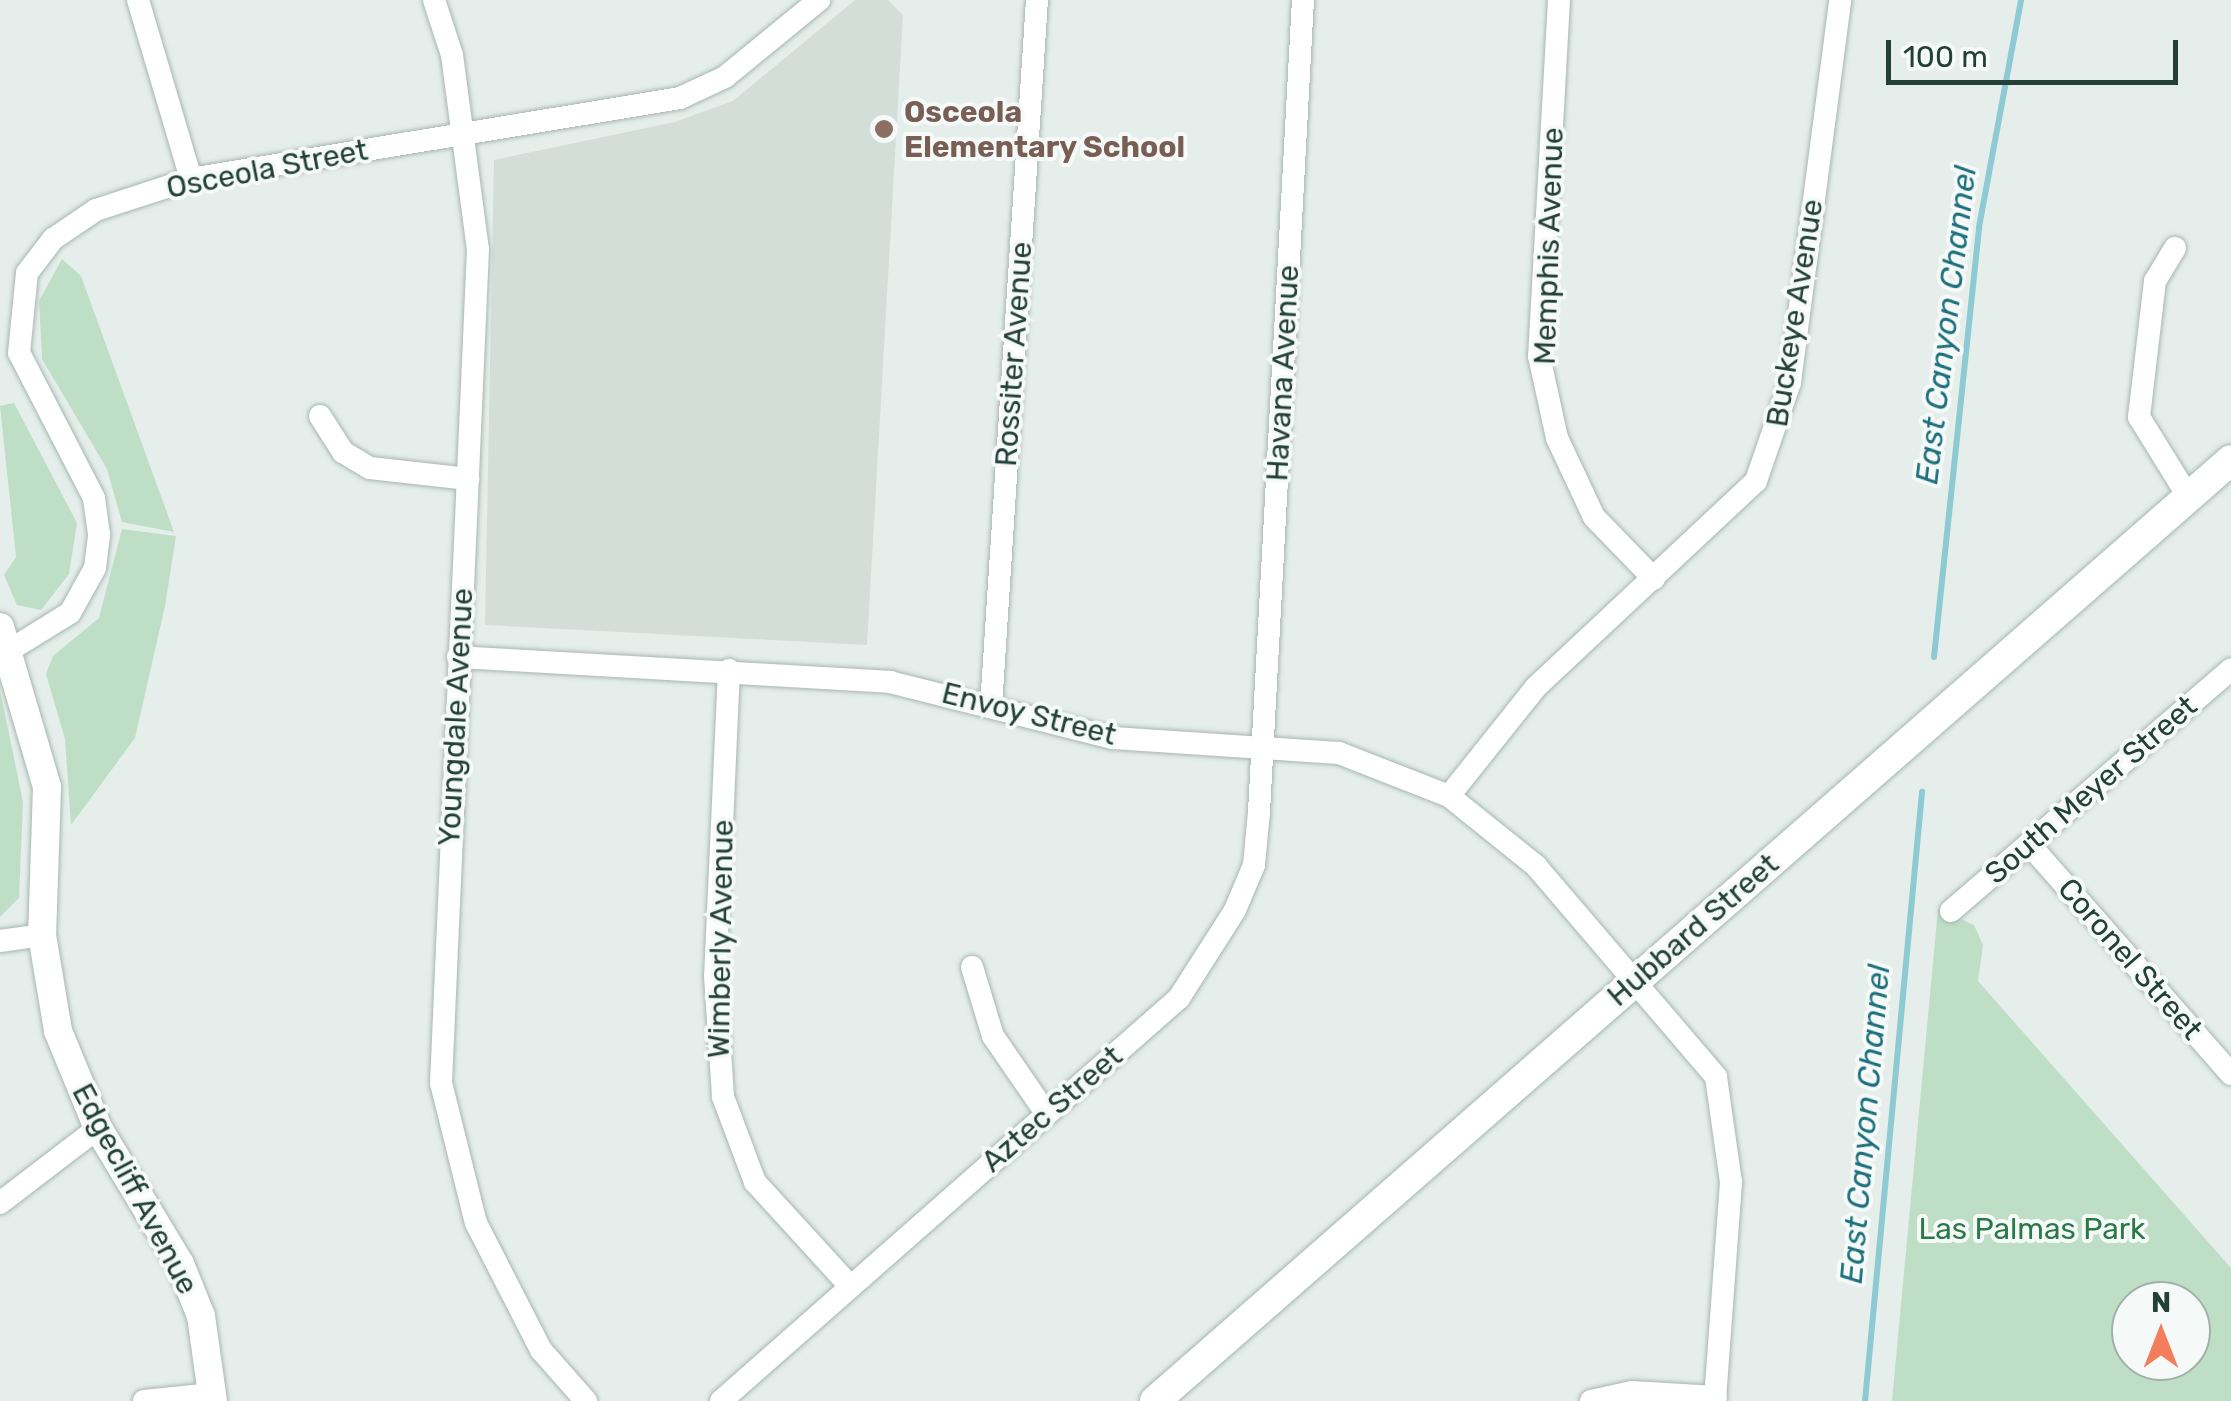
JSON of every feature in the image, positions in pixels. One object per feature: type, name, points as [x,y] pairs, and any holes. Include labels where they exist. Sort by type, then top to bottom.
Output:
[{"type":"main road","name":"Hubbard Street","points":[[1155,1401],[2231,460]]},
{"type":"street","points":[[138,0],[192,178]]},
{"type":"street","name":"Youngdale Avenue","points":[[434,0],[462,134],[478,250],[440,1035],[446,1130],[506,1288],[586,1401]]},
{"type":"street","name":"Osceola Street","points":[[5,639],[70,613],[94,568],[98,534],[94,498],[19,352],[27,273],[53,240],[96,210],[192,178],[680,98],[725,77],[819,0]]},
{"type":"street","name":"Rossiter Avenue","points":[[991,707],[1037,0]]},
{"type":"street","name":"Havana Avenue","points":[[1263,746],[1303,0]]},
{"type":"street","name":"Memphis Avenue","points":[[1559,0],[1540,356],[1558,438],[1594,517],[1654,580]]},
{"type":"street","name":"Buckeye Avenue","points":[[1449,796],[1498,726],[1729,514],[1780,430],[1840,0]]},
{"type":"street","points":[[2175,248],[2155,282],[2139,417],[2189,498]]},
{"type":"street","points":[[320,416],[343,452],[370,468],[468,479]]},
{"type":"street","name":"Edgecliff Avenue","points":[[5,639],[47,787],[42,935],[58,1031],[98,1128],[180,1264],[200,1316],[213,1397]]},
{"type":"street","name":"Envoy Street","points":[[458,657],[890,682],[1113,738],[1263,746],[1358,757],[1449,796],[1536,866],[1716,1077],[1723,1102],[1731,1182],[1716,1399]]},
{"type":"street","name":"South Meyer Street","points":[[1951,912],[2231,669]]},
{"type":"street","name":"Wimberly Avenue","points":[[730,670],[714,1039],[723,1097],[756,1182],[850,1286]]},
{"type":"street","name":"Aztec Street","points":[[720,1401],[1179,998],[1213,953],[1254,865],[1263,746]]},
{"type":"street","name":"Coronel Street","points":[[2029,844],[2231,1074]]},
{"type":"street","points":[[0,941],[42,935]]},
{"type":"street","points":[[972,967],[993,1036],[1046,1113]]},
{"type":"street","points":[[0,1203],[98,1128]]},
{"type":"street","points":[[1590,1401],[1632,1392],[1716,1399]]},
{"type":"street","points":[[144,1401],[213,1397]]},
{"type":"shaded area","points":[[855,0],[888,0],[903,15],[867,645],[485,625],[494,160],[675,122],[733,101]]},
{"type":"green space","points":[[62,259],[81,276],[174,532],[122,522],[107,469],[42,359],[39,301]]},
{"type":"green space","points":[[14,403],[77,523],[69,574],[41,610],[17,605],[4,575],[16,557],[0,406]]},
{"type":"green space","points":[[122,529],[176,536],[165,606],[135,738],[71,825],[65,739],[46,674],[53,656],[99,618]]},
{"type":"green space","points":[[0,690],[23,802],[19,898],[0,917]]},
{"type":"green space","name":"Las Palmas Park","points":[[1938,909],[1974,925],[1983,945],[1978,981],[2231,1268],[2231,1401],[1892,1401]]},
{"type":"waterway","name":"East Canyon Channel","points":[[1934,657],[1979,227],[2021,0]]},
{"type":"waterway","name":"East Canyon Channel","points":[[1865,1401],[1922,792]]},
{"type":"place","name":"Osceola Elementary School","points":[[884,129]]}]
